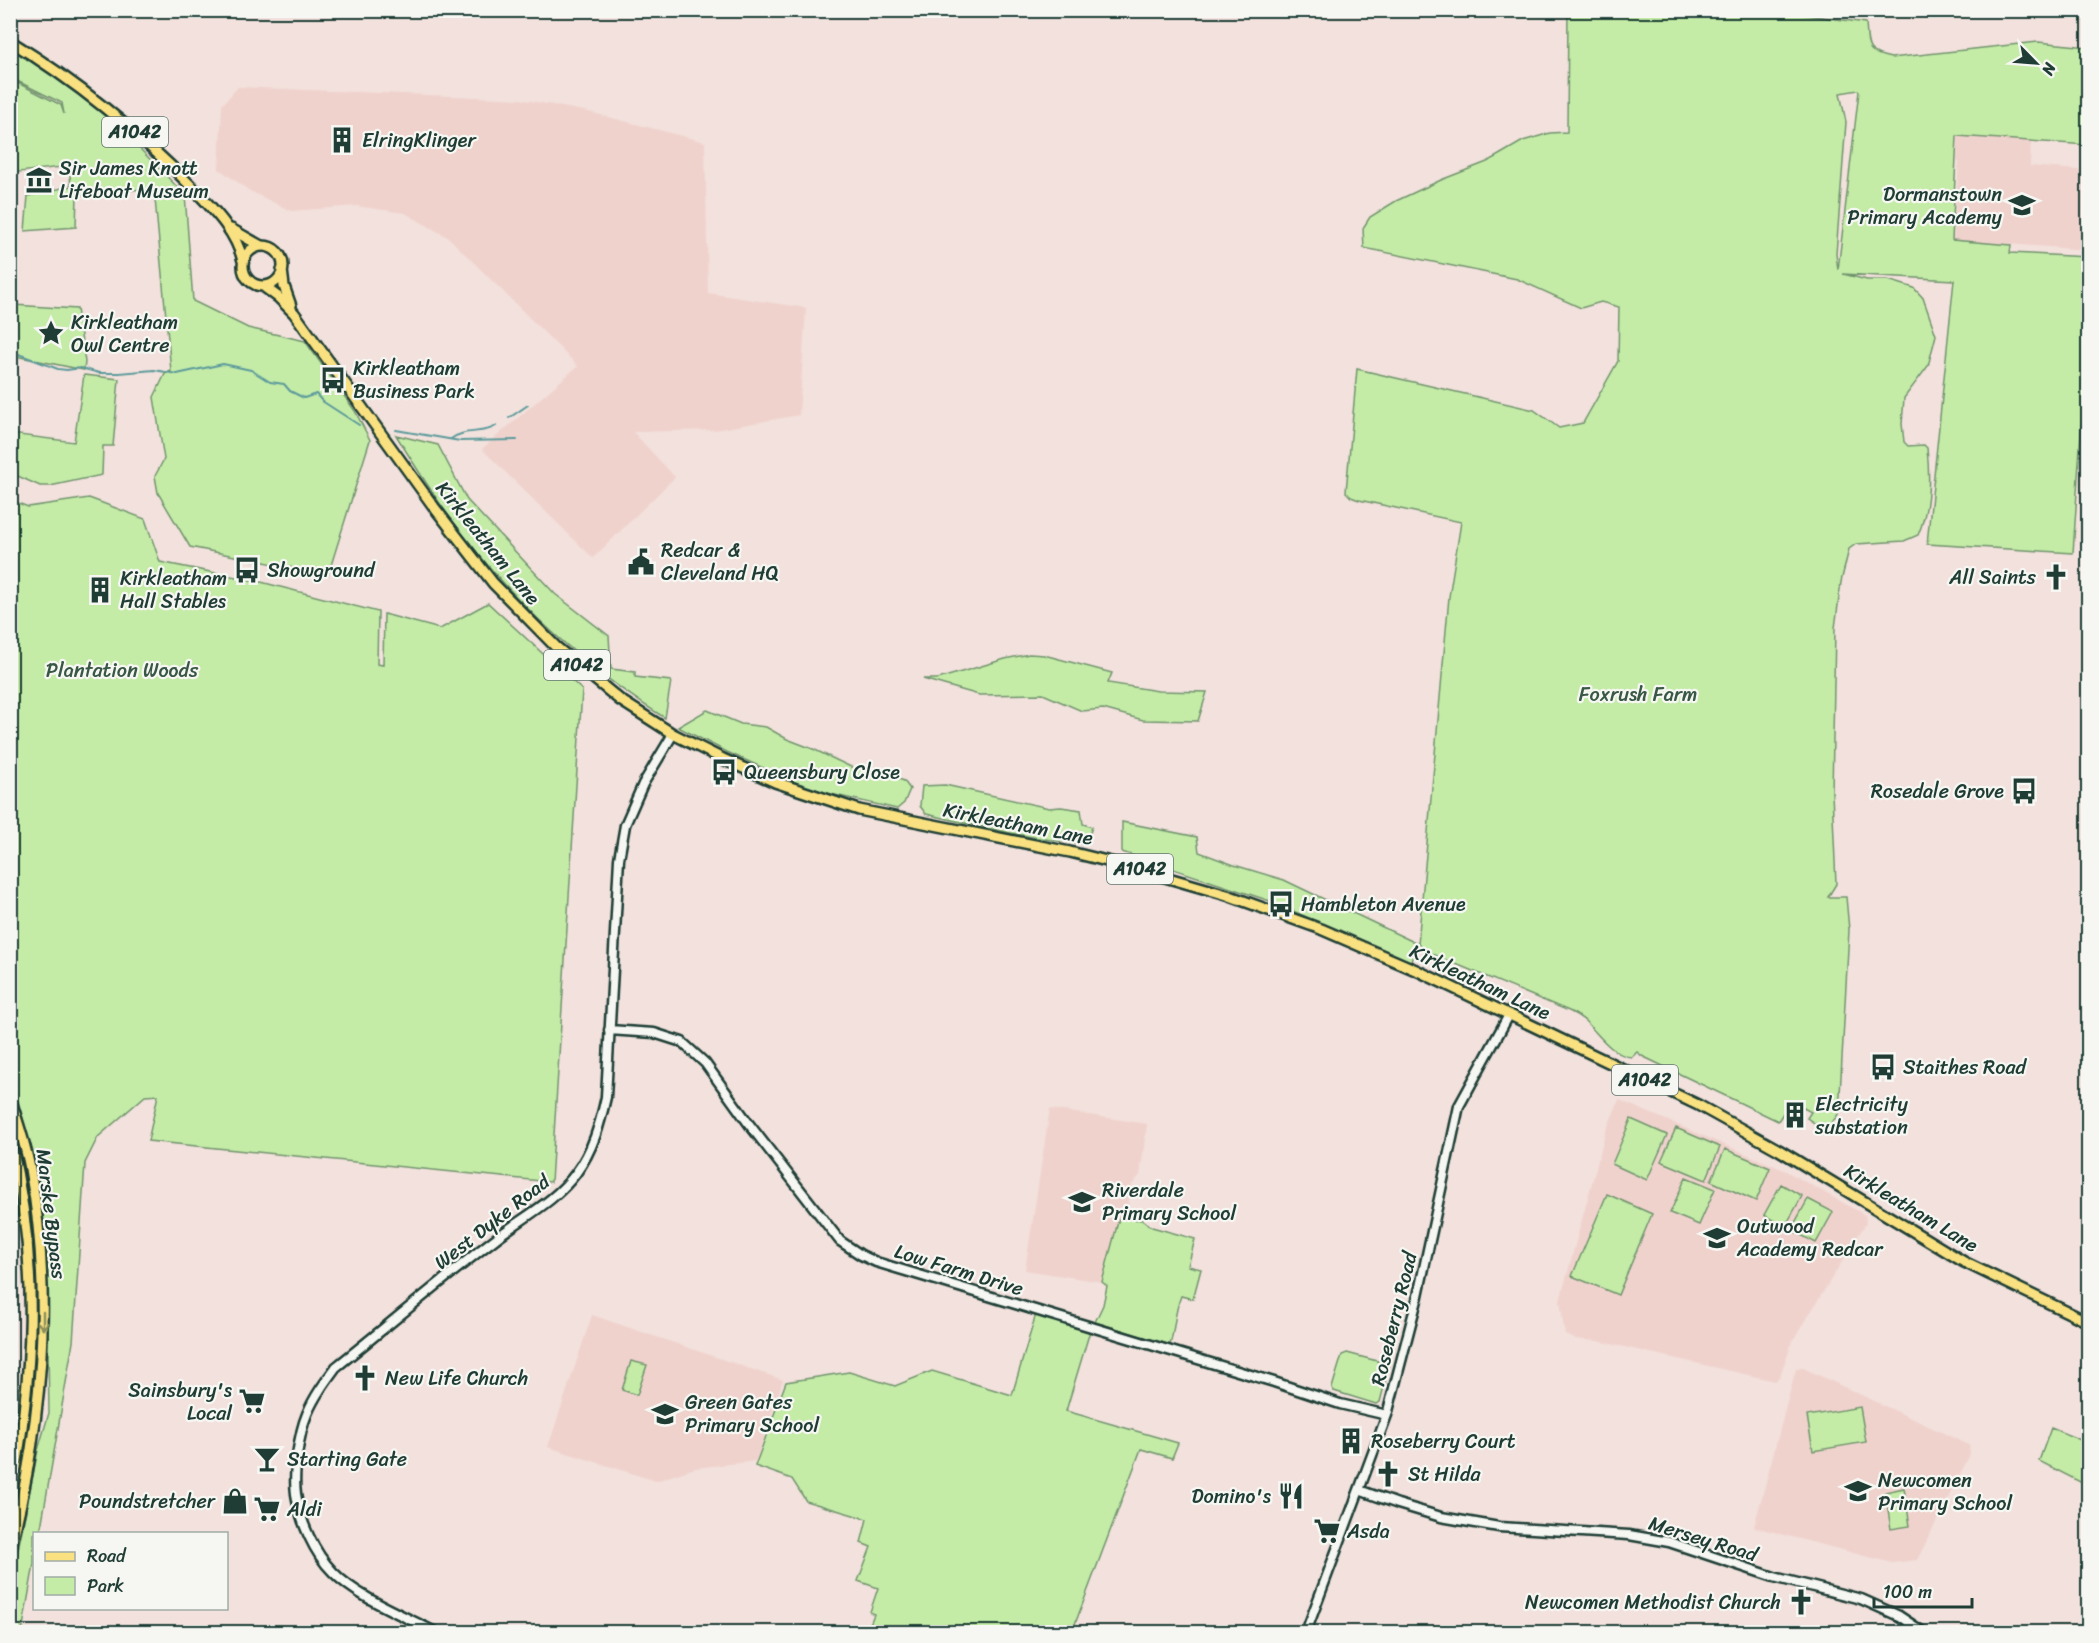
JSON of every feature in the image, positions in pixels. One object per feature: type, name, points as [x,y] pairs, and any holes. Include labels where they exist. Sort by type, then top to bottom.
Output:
[{"type":"main road","name":"A1042","points":[[10,41],[74,83],[139,135],[226,226],[237,242],[247,279],[263,286]]},
{"type":"main road","name":"A1042","points":[[226,226],[253,243],[268,247],[278,253],[282,262],[282,270]]},
{"type":"main road","points":[[243,261],[250,251],[261,246]]},
{"type":"main road","points":[[263,286],[275,282],[282,270]]},
{"type":"main road","name":"Kirkleatham Lane","points":[[282,270],[284,286],[294,313]]},
{"type":"main road","name":"Kirkleatham Lane","points":[[263,286],[294,313],[492,583],[556,647],[620,699],[673,734],[775,782],[859,810],[1070,852],[1127,866],[1227,895],[1331,934],[1418,971],[1721,1117],[1965,1262],[2088,1322]]},
{"type":"main road","name":"Marske Bypass","points":[[10,1098],[30,1167],[37,1214],[43,1318],[41,1370],[35,1422],[23,1496],[10,1550]]},
{"type":"main road","name":"Marske Bypass","points":[[10,1139],[26,1225],[30,1261],[31,1323],[26,1410],[10,1501]]},
{"type":"street","name":"West Dyke Road","points":[[435,1632],[356,1590],[333,1572],[320,1555],[306,1530],[296,1494],[298,1446],[307,1414],[336,1367],[496,1238],[565,1186],[576,1173],[598,1133],[606,1097],[619,859],[625,825],[643,784],[673,734]]},
{"type":"street","name":"Roseberry Road","points":[[1306,1632],[1387,1415],[1418,1296],[1459,1106],[1509,1015]]},
{"type":"street","name":"Low Farm Drive","points":[[609,1030],[654,1033],[682,1042],[705,1063],[777,1161],[840,1241],[861,1255],[876,1262],[1340,1404],[1387,1415]]},
{"type":"street","name":"Mersey Road","points":[[1359,1490],[1441,1517],[1499,1527],[1629,1535],[1670,1542],[1774,1577],[1861,1599],[1899,1616],[1923,1632]]},
{"type":"shaded area","name":"Kirkleatham Business Park","points":[[238,87],[520,99],[589,112],[705,142],[708,293],[806,308],[799,415],[715,430],[633,432],[675,477],[593,558],[482,449],[578,366],[449,238],[405,213],[356,206],[291,211],[250,191],[219,169],[222,105]]},
{"type":"shaded area","name":"Dormanstown Primary Academy","points":[[1958,135],[2031,140],[2030,166],[2088,171],[2088,250],[1953,240],[1959,162],[1957,161]]},
{"type":"shaded area","name":"Outwood Academy Redcar","points":[[1619,1100],[1784,1170],[1865,1215],[1866,1223],[1792,1342],[1779,1378],[1775,1381],[1565,1335],[1560,1301],[1606,1131]]},
{"type":"shaded area","name":"Riverdale Primary School","points":[[1050,1109],[1147,1124],[1140,1175],[1131,1186],[1126,1219],[1119,1219],[1102,1282],[1025,1270]]},
{"type":"shaded area","name":"Green Gates Primary School","points":[[592,1315],[783,1380],[756,1461],[695,1468],[656,1481],[548,1447]]},
{"type":"shaded area","name":"Newcomen Primary School","points":[[1803,1368],[1969,1445],[1970,1454],[1917,1560],[1892,1563],[1754,1527],[1796,1369]]},
{"type":"green space","name":"Foxrush Farm","points":[[1568,11],[1776,11],[1866,23],[1868,43],[1872,51],[1891,58],[2038,42],[2088,47],[2088,145],[1957,136],[1952,240],[2011,245],[2010,253],[2088,257],[2088,325],[2073,553],[1927,544],[1954,280],[1843,274],[1867,280],[1888,280],[1914,288],[1923,298],[1936,335],[1928,366],[1904,398],[1902,424],[1904,442],[1908,446],[1924,445],[1927,448],[1928,492],[1925,514],[1918,535],[1904,541],[1856,544],[1849,549],[1841,582],[1835,628],[1832,793],[1836,884],[1828,897],[1846,897],[1849,930],[1839,1113],[1826,1131],[1807,1118],[1811,1112],[1791,1101],[1778,1121],[1637,1052],[1632,1057],[1625,1056],[1613,1049],[1584,1020],[1573,1013],[1427,952],[1419,945],[1410,962],[1270,901],[1122,852],[1122,822],[1197,837],[1199,852],[1284,880],[1418,944],[1449,597],[1461,522],[1359,500],[1346,492],[1357,369],[1534,410],[1559,428],[1583,423],[1618,361],[1619,307],[1601,302],[1581,308],[1517,279],[1364,248],[1363,228],[1370,217],[1396,201],[1487,162],[1523,141],[1550,133],[1567,132]],"holes":[[[1859,91],[1838,270],[1836,254],[1846,122],[1840,93]]]},
{"type":"green space","points":[[11,46],[98,106],[185,195],[193,301],[248,328],[305,341],[355,411],[370,440],[328,575],[190,547],[158,493],[155,476],[164,459],[154,397],[165,374],[171,371],[154,188],[77,195],[76,227],[25,231],[28,196],[71,186],[69,166],[11,173],[10,79],[61,105],[64,114],[62,103],[11,78]]},
{"type":"green space","points":[[11,300],[13,305],[77,309],[85,362],[84,370],[13,356],[11,362]]},
{"type":"green space","points":[[84,375],[119,379],[113,446],[103,446],[102,475],[40,486],[11,473],[11,434],[74,442]]},
{"type":"green space","points":[[396,435],[438,445],[467,500],[555,594],[609,636],[611,669],[635,672],[635,677],[671,681],[665,718],[633,697],[573,651],[519,599],[493,571],[446,512]]},
{"type":"green space","name":"Plantation Woods","points":[[89,498],[145,519],[160,562],[261,582],[378,612],[377,664],[383,665],[384,614],[440,629],[488,603],[582,690],[551,1182],[148,1141],[158,1095],[145,1096],[98,1137],[85,1163],[73,1342],[40,1532],[33,1532],[33,1570],[22,1632],[11,1632],[11,1585],[38,1450],[49,1413],[47,1281],[38,1174],[10,1071],[11,500],[28,507]]},
{"type":"green space","points":[[1029,654],[1044,655],[1112,673],[1108,683],[1158,691],[1207,692],[1198,721],[1143,720],[1103,709],[1082,711],[1043,694],[979,695],[923,679],[938,679]]},
{"type":"green space","points":[[707,710],[741,724],[766,727],[787,739],[853,768],[885,774],[904,781],[910,789],[904,803],[897,809],[813,790],[727,752],[678,727]]},
{"type":"green space","points":[[945,785],[1049,808],[1081,810],[1083,824],[1092,827],[1086,844],[1026,836],[926,814],[920,806],[922,786]]},
{"type":"green space","points":[[1631,1119],[1667,1135],[1647,1180],[1612,1164]]},
{"type":"green space","points":[[1676,1128],[1720,1147],[1706,1180],[1661,1161]]},
{"type":"green space","points":[[1725,1149],[1770,1168],[1756,1201],[1711,1181]]},
{"type":"green space","points":[[1686,1177],[1715,1189],[1699,1225],[1670,1213]]},
{"type":"green space","points":[[1781,1184],[1802,1196],[1785,1227],[1764,1215]]},
{"type":"green space","points":[[1607,1194],[1652,1214],[1618,1295],[1572,1276]]},
{"type":"green space","points":[[1808,1199],[1833,1212],[1816,1243],[1791,1230]]},
{"type":"green space","points":[[1119,1218],[1143,1220],[1152,1227],[1195,1239],[1188,1266],[1201,1269],[1193,1299],[1181,1296],[1170,1345],[1095,1322],[1103,1305],[1107,1286],[1102,1282]]},
{"type":"green space","points":[[1036,1314],[1090,1331],[1066,1411],[1178,1443],[1172,1458],[1141,1449],[1072,1632],[867,1632],[874,1614],[870,1612],[878,1588],[858,1581],[871,1547],[861,1543],[867,1519],[806,1501],[792,1479],[755,1466],[786,1382],[849,1372],[895,1386],[932,1371],[1012,1395]]},
{"type":"green space","points":[[1347,1353],[1381,1362],[1383,1357],[1391,1359],[1380,1402],[1376,1404],[1334,1391],[1332,1388],[1342,1355]]},
{"type":"green space","points":[[631,1361],[647,1365],[637,1395],[622,1390]]},
{"type":"green space","points":[[1860,1407],[1866,1442],[1813,1451],[1807,1416]]},
{"type":"green space","points":[[2051,1428],[2088,1443],[2088,1486],[2039,1461]]},
{"type":"green space","points":[[1904,1488],[1910,1526],[1891,1529],[1885,1492]]},
{"type":"waterway","points":[[10,350],[58,369],[81,368],[99,373],[154,370],[177,374],[223,364],[251,370],[270,382],[284,384],[290,391],[304,398],[316,394],[322,401],[359,425]]},
{"type":"waterway","points":[[509,418],[528,405]]},
{"type":"waterway","points":[[451,439],[496,426]]},
{"type":"waterway","points":[[396,430],[460,441],[517,440]]},
{"type":"place","name":"ElringKlinger","points":[[342,140]]},
{"type":"place","name":"Sir James Knott Lifeboat Museum","points":[[39,180]]},
{"type":"place","name":"Dormanstown Primary Academy","points":[[2022,205]]},
{"type":"place","name":"Kirkleatham Owl Centre","points":[[51,333]]},
{"type":"place","name":"Kirkleatham Business Park","points":[[333,380]]},
{"type":"place","name":"Redcar & Cleveland HQ","points":[[641,562]]},
{"type":"place","name":"Showground","points":[[247,570]]},
{"type":"place","name":"All Saints","points":[[2056,577]]},
{"type":"place","name":"Kirkleatham Hall Stables","points":[[100,590]]},
{"type":"place","name":"Queensbury Close","points":[[724,772]]},
{"type":"place","name":"Rosedale Grove","points":[[2024,791]]},
{"type":"place","name":"Hambleton Avenue","points":[[1281,904]]},
{"type":"place","name":"Staithes Road","points":[[1883,1067]]},
{"type":"place","name":"Electricity substation","points":[[1795,1115]]},
{"type":"place","name":"Riverdale Primary School","points":[[1082,1202]]},
{"type":"place","name":"Outwood Academy Redcar","points":[[1717,1238]]},
{"type":"place","name":"New Life Church","points":[[365,1378]]},
{"type":"place","name":"Sainsbury's Local","points":[[252,1401]]},
{"type":"place","name":"Green Gates Primary School","points":[[665,1414]]},
{"type":"place","name":"Roseberry Court","points":[[1351,1441]]},
{"type":"place","name":"Starting Gate","points":[[267,1459]]},
{"type":"place","name":"St Hilda","points":[[1388,1474]]},
{"type":"place","name":"Newcomen Primary School","points":[[1858,1491]]},
{"type":"place","name":"Domino's","points":[[1291,1496]]},
{"type":"place","name":"Poundstretcher","points":[[235,1501]]},
{"type":"place","name":"Aldi","points":[[267,1509]]},
{"type":"place","name":"Asda","points":[[1327,1531]]},
{"type":"place","name":"Newcomen Methodist Church","points":[[1801,1602]]}]
